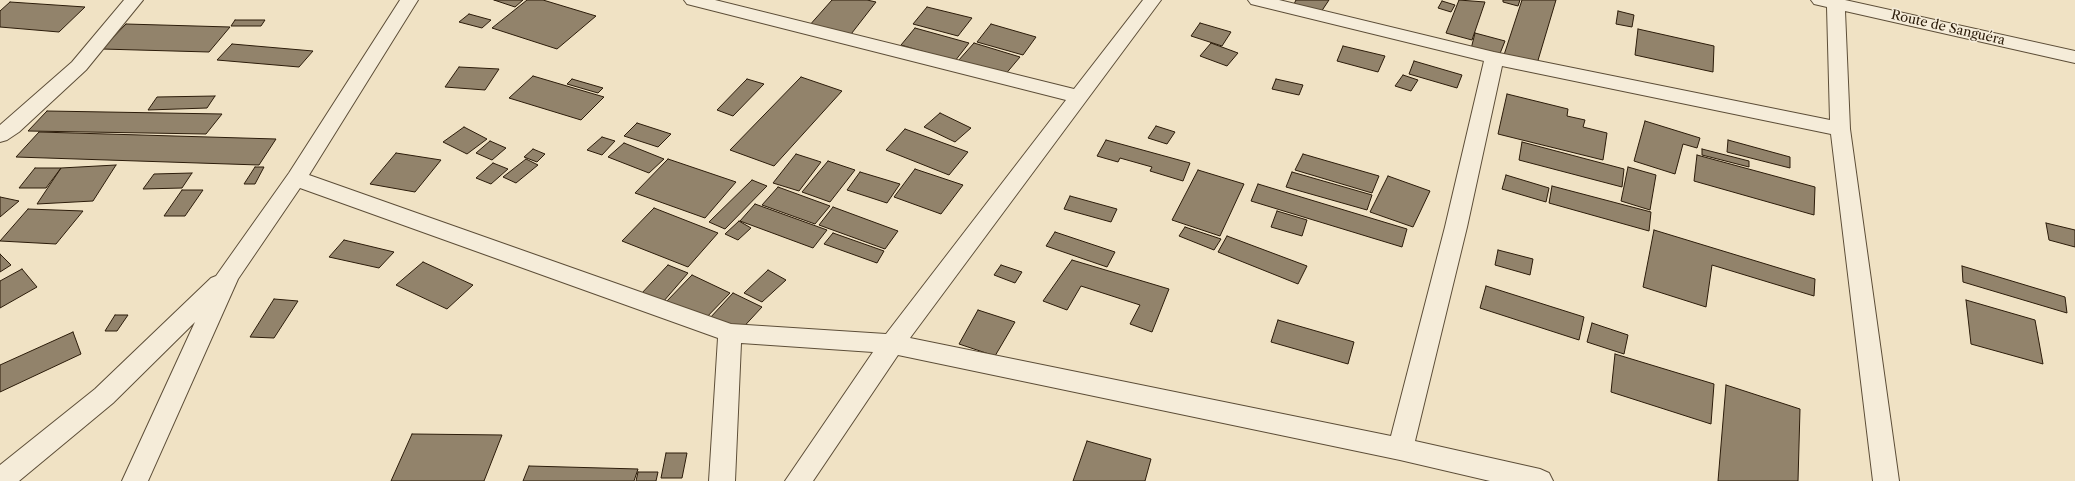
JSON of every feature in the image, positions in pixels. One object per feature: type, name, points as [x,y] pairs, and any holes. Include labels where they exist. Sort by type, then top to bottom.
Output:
[{"type":"street","points":[[0,135],[18,122],[79,66],[134,0]]},
{"type":"street","points":[[0,481],[104,396],[228,275],[296,178],[409,0]]},
{"type":"street","points":[[693,0],[1079,97]]},
{"type":"street","points":[[798,481],[892,344],[1152,0]]},
{"type":"street","points":[[1257,0],[1494,58],[1840,129]]},
{"type":"street","points":[[1831,1],[1840,129],[1886,481]]},
{"type":"street","name":"Route de Sanguéra","points":[[1831,1],[2075,57]]},
{"type":"street","points":[[1400,449],[1456,227],[1494,58]]},
{"type":"street","points":[[296,178],[730,333],[892,344],[1400,449],[1540,481]]},
{"type":"street","points":[[135,481],[228,275]]},
{"type":"street","points":[[722,481],[730,333]]},
{"type":"building","points":[[494,0],[523,0],[515,7]]},
{"type":"building","points":[[527,0],[543,0],[596,16],[557,49],[492,28]]},
{"type":"building","points":[[832,0],[867,0],[876,2],[848,38],[808,27]]},
{"type":"building","points":[[1296,0],[1329,0],[1321,12],[1294,4]]},
{"type":"building","points":[[1459,0],[1485,2],[1472,40],[1446,33]]},
{"type":"building","points":[[1503,0],[1520,0],[1518,6],[1503,2]]},
{"type":"building","points":[[1522,0],[1556,0],[1536,67],[1503,58]]},
{"type":"building","points":[[1442,1],[1455,5],[1451,12],[1438,8]]},
{"type":"building","points":[[10,2],[85,7],[59,32],[0,27],[0,11]]},
{"type":"building","points":[[927,7],[972,18],[958,36],[913,24]]},
{"type":"building","points":[[1618,11],[1634,15],[1632,27],[1616,24]]},
{"type":"building","points":[[469,14],[491,20],[482,28],[459,22]]},
{"type":"building","points":[[235,20],[265,20],[261,26],[231,26]]},
{"type":"building","points":[[1200,23],[1231,32],[1222,46],[1191,36]]},
{"type":"building","points":[[126,24],[230,27],[209,52],[102,49]]},
{"type":"building","points":[[991,24],[1036,37],[1023,55],[977,42]]},
{"type":"building","points":[[915,28],[969,43],[955,61],[901,45]]},
{"type":"building","points":[[1638,29],[1714,46],[1713,72],[1635,55]]},
{"type":"building","points":[[1475,33],[1505,41],[1499,56],[1471,49]]},
{"type":"building","points":[[974,43],[1020,57],[1004,76],[958,61]]},
{"type":"building","points":[[1211,43],[1238,53],[1227,66],[1200,56]]},
{"type":"building","points":[[232,44],[313,51],[299,67],[217,60]]},
{"type":"building","points":[[1343,46],[1385,56],[1378,72],[1337,61]]},
{"type":"building","points":[[1414,61],[1462,75],[1457,88],[1409,74]]},
{"type":"building","points":[[459,67],[499,69],[485,90],[445,87]]},
{"type":"building","points":[[1403,75],[1418,80],[1411,91],[1395,86]]},
{"type":"building","points":[[533,76],[604,97],[581,120],[509,98]]},
{"type":"building","points":[[801,77],[842,91],[774,166],[730,150]]},
{"type":"building","points":[[572,79],[603,88],[598,93],[567,84]]},
{"type":"building","points":[[747,79],[764,84],[733,116],[717,110]]},
{"type":"building","points":[[1276,79],[1303,85],[1299,95],[1272,89]]},
{"type":"building","points":[[1507,94],[1568,109],[1567,116],[1585,120],[1583,127],[1607,133],[1603,160],[1498,134]]},
{"type":"building","points":[[215,96],[207,108],[148,110],[157,97]]},
{"type":"building","points":[[47,111],[222,114],[206,134],[28,131]]},
{"type":"building","points":[[940,113],[971,128],[955,142],[924,127]]},
{"type":"building","points":[[1645,121],[1700,138],[1697,148],[1683,144],[1675,174],[1634,161]]},
{"type":"building","points":[[637,123],[671,134],[658,147],[624,136]]},
{"type":"building","points":[[1156,126],[1175,132],[1167,144],[1148,138]]},
{"type":"building","points":[[464,127],[487,139],[467,154],[443,142]]},
{"type":"building","points":[[905,129],[968,152],[949,175],[886,150]]},
{"type":"building","points":[[39,132],[276,139],[259,165],[16,157]]},
{"type":"building","points":[[602,137],[615,141],[602,155],[587,150]]},
{"type":"building","points":[[1106,140],[1190,163],[1183,181],[1150,171],[1152,167],[1120,158],[1118,162],[1097,156]]},
{"type":"building","points":[[1728,140],[1790,157],[1790,168],[1727,152]]},
{"type":"building","points":[[490,141],[506,148],[492,160],[476,153]]},
{"type":"building","points":[[1522,142],[1624,169],[1622,187],[1519,160]]},
{"type":"building","points":[[624,143],[664,159],[649,173],[608,157]]},
{"type":"building","points":[[533,149],[545,154],[537,162],[524,157]]},
{"type":"building","points":[[1702,149],[1749,161],[1749,167],[1702,155]]},
{"type":"building","points":[[396,153],[441,160],[415,192],[370,184]]},
{"type":"building","points":[[796,154],[821,162],[799,191],[773,183]]},
{"type":"building","points":[[1303,154],[1379,176],[1372,193],[1295,170]]},
{"type":"building","points":[[1697,155],[1815,187],[1814,215],[1694,181]]},
{"type":"building","points":[[526,159],[538,165],[516,183],[503,177]]},
{"type":"building","points":[[668,159],[736,182],[705,218],[635,193]]},
{"type":"building","points":[[828,161],[855,170],[830,202],[802,192]]},
{"type":"building","points":[[493,163],[508,169],[491,184],[476,178]]},
{"type":"building","points":[[116,165],[93,201],[37,204],[61,168]]},
{"type":"building","points":[[255,167],[264,167],[255,184],[244,184]]},
{"type":"building","points":[[1628,167],[1656,175],[1650,210],[1621,201]]},
{"type":"building","points":[[35,168],[61,168],[46,188],[19,188]]},
{"type":"building","points":[[915,169],[963,185],[941,214],[894,197]]},
{"type":"building","points":[[1198,170],[1244,184],[1220,236],[1172,220]]},
{"type":"building","points":[[860,172],[900,184],[887,203],[847,190]]},
{"type":"building","points":[[1292,172],[1372,195],[1367,210],[1286,187]]},
{"type":"building","points":[[192,173],[182,188],[143,189],[154,174]]},
{"type":"building","points":[[1506,175],[1549,188],[1546,202],[1502,189]]},
{"type":"building","points":[[1388,176],[1430,191],[1413,227],[1370,212]]},
{"type":"building","points":[[752,180],[767,186],[725,229],[709,222]]},
{"type":"building","points":[[1258,184],[1407,229],[1402,247],[1251,201]]},
{"type":"building","points":[[1552,186],[1651,212],[1649,231],[1549,203]]},
{"type":"building","points":[[778,187],[830,206],[815,224],[762,205]]},
{"type":"building","points":[[182,190],[203,190],[185,216],[164,216]]},
{"type":"building","points":[[1070,196],[1117,209],[1111,222],[1064,209]]},
{"type":"building","points":[[0,197],[19,201],[0,217]]},
{"type":"building","points":[[755,204],[827,230],[813,248],[740,221]]},
{"type":"building","points":[[833,207],[898,231],[885,249],[819,225]]},
{"type":"building","points":[[654,208],[718,233],[688,267],[622,241]]},
{"type":"building","points":[[28,209],[83,211],[56,244],[0,241]]},
{"type":"building","points":[[1277,211],[1307,220],[1302,236],[1271,227]]},
{"type":"building","points":[[739,221],[751,228],[738,240],[725,234]]},
{"type":"building","points":[[2046,223],[2075,230],[2075,247],[2049,240]]},
{"type":"building","points":[[1185,227],[1221,239],[1214,250],[1179,236]]},
{"type":"building","points":[[1654,230],[1815,279],[1814,296],[1712,265],[1706,307],[1643,287]]},
{"type":"building","points":[[1055,232],[1115,252],[1107,267],[1046,246]]},
{"type":"building","points":[[833,233],[884,251],[877,263],[824,244]]},
{"type":"building","points":[[1227,236],[1307,266],[1298,284],[1218,252]]},
{"type":"building","points":[[344,240],[394,252],[379,268],[329,257]]},
{"type":"building","points":[[1498,250],[1533,259],[1530,275],[1495,265]]},
{"type":"building","points":[[0,254],[11,265],[0,272]]},
{"type":"building","points":[[1072,260],[1169,289],[1152,332],[1130,324],[1140,305],[1081,286],[1067,310],[1043,301]]},
{"type":"building","points":[[423,262],[473,285],[447,309],[396,285]]},
{"type":"building","points":[[668,265],[688,273],[663,302],[641,294]]},
{"type":"building","points":[[1001,265],[1022,272],[1015,283],[994,275]]},
{"type":"building","points":[[1962,266],[2065,297],[2067,313],[1963,282]]},
{"type":"building","points":[[22,269],[37,287],[0,308],[0,281]]},
{"type":"building","points":[[768,270],[786,280],[762,302],[744,293]]},
{"type":"building","points":[[692,275],[730,293],[703,321],[665,303]]},
{"type":"building","points":[[1486,286],[1584,317],[1579,340],[1480,308]]},
{"type":"building","points":[[733,293],[762,307],[738,333],[709,319]]},
{"type":"building","points":[[274,299],[298,301],[274,338],[250,337]]},
{"type":"building","points":[[1966,300],[2035,320],[2043,364],[1971,344]]},
{"type":"building","points":[[978,310],[1015,322],[995,356],[959,344]]},
{"type":"building","points":[[115,315],[128,315],[117,331],[105,331]]},
{"type":"building","points":[[1278,320],[1354,342],[1348,364],[1271,342]]},
{"type":"building","points":[[1592,323],[1628,335],[1624,354],[1587,342]]},
{"type":"building","points":[[73,332],[81,354],[0,392],[0,365]]},
{"type":"building","points":[[1615,354],[1714,384],[1711,424],[1611,392]]},
{"type":"building","points":[[1726,385],[1800,409],[1798,481],[1718,481]]},
{"type":"building","points":[[412,434],[502,435],[484,481],[391,481]]},
{"type":"building","points":[[1087,441],[1151,459],[1145,481],[1073,481]]},
{"type":"building","points":[[666,453],[687,453],[682,478],[661,478]]},
{"type":"building","points":[[529,466],[638,469],[634,481],[523,481]]},
{"type":"building","points":[[638,472],[658,472],[656,481],[636,481]]}]
